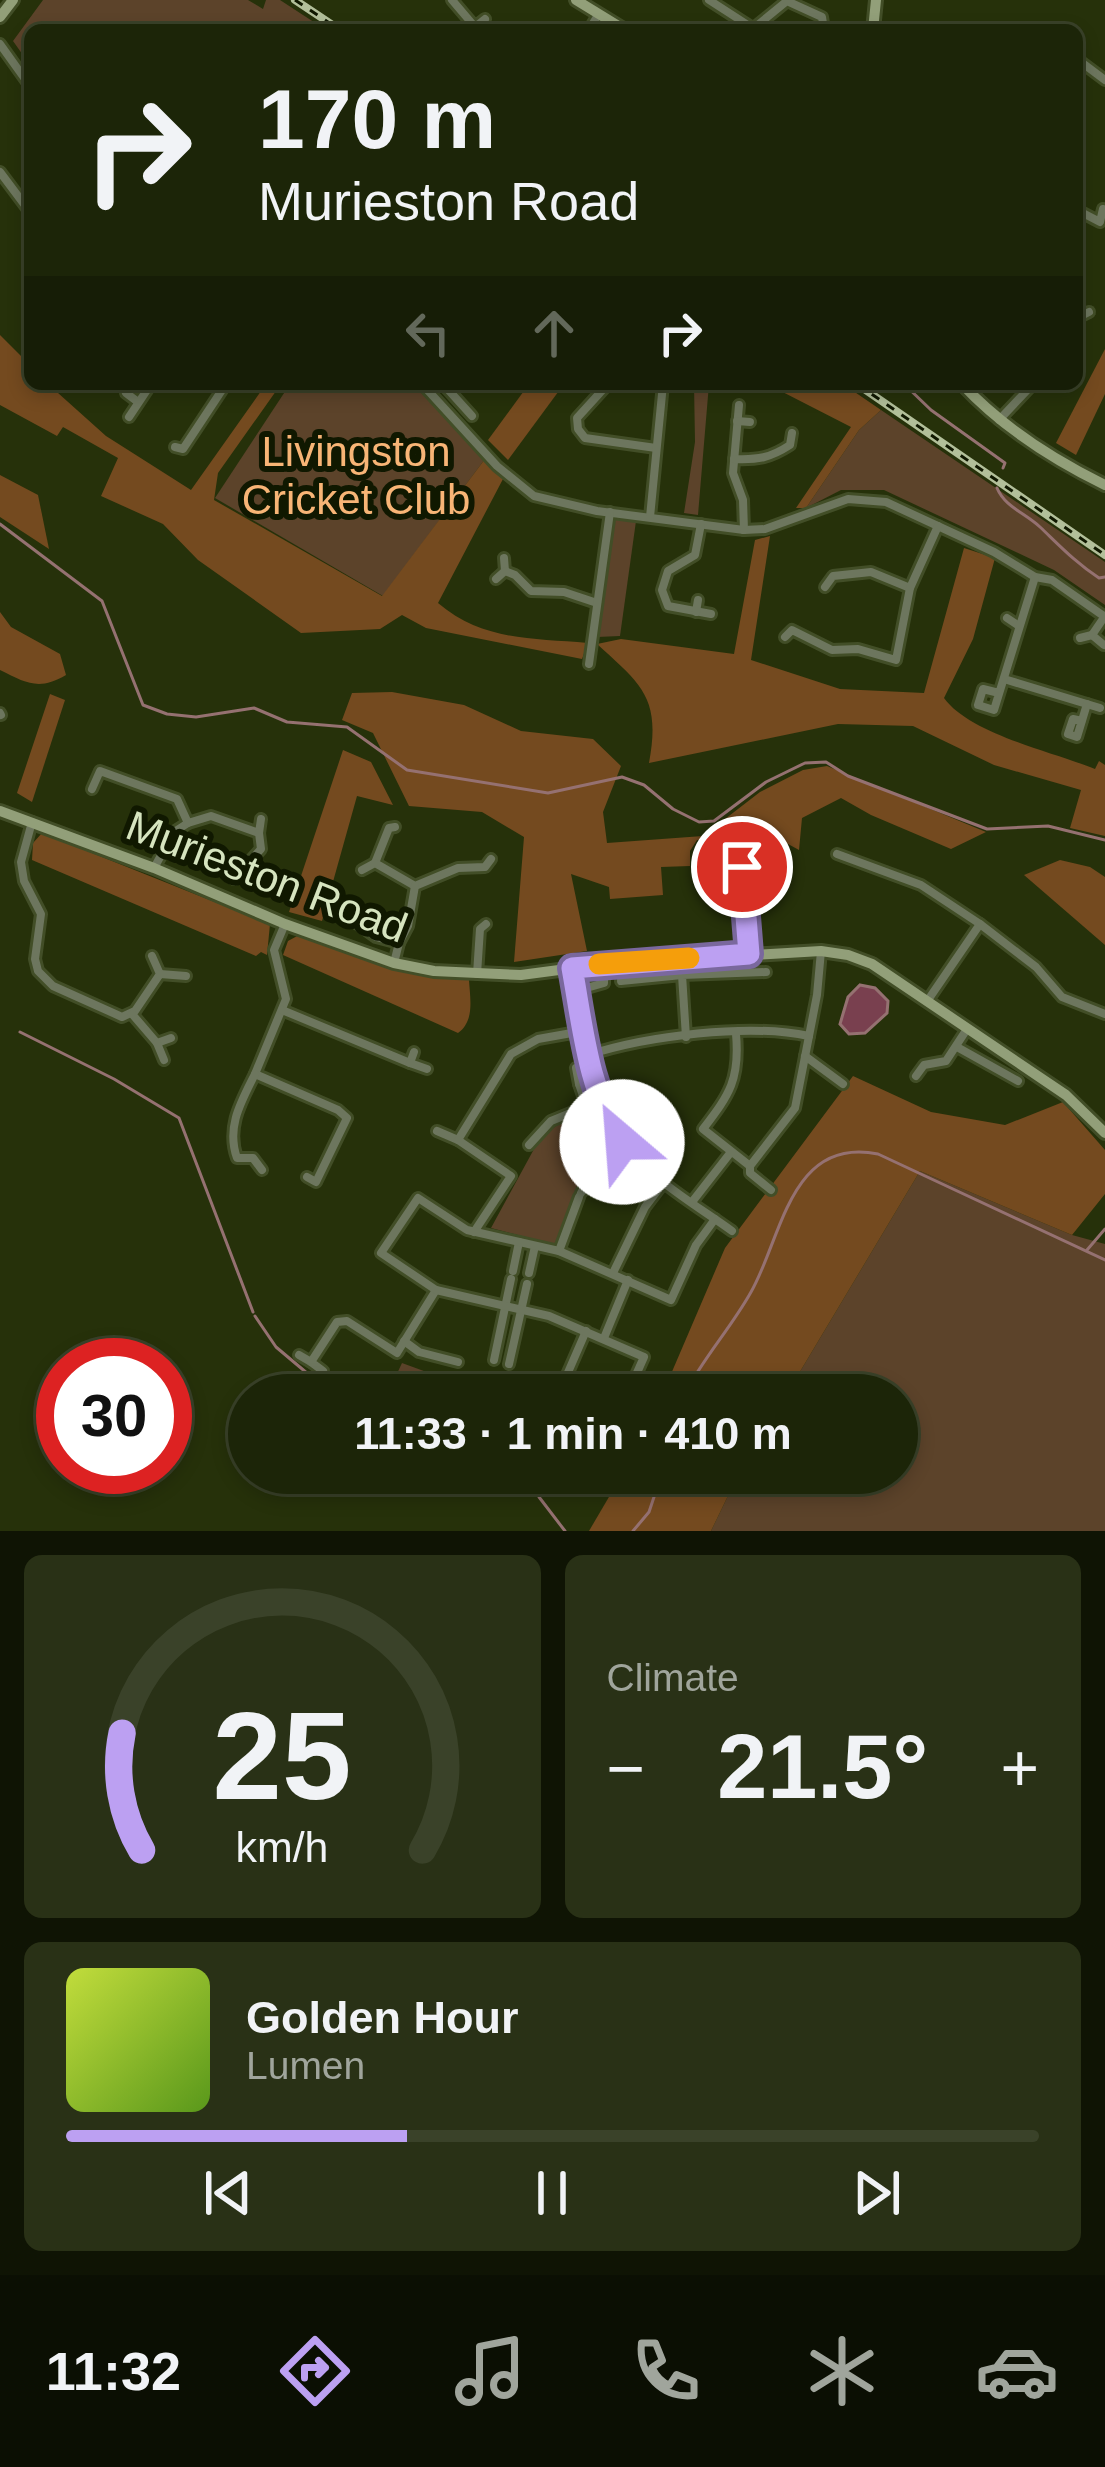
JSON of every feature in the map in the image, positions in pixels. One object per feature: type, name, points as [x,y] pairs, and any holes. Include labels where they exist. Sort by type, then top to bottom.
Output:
[{"type":"street","points":[[0,17],[13,0]]},
{"type":"street","points":[[452,0],[471,24]]},
{"type":"street","points":[[576,0],[615,24]]},
{"type":"street","points":[[711,1],[746,24]]},
{"type":"street","points":[[760,24],[787,1],[822,17],[823,24]]},
{"type":"street","points":[[592,24],[598,14]]},
{"type":"street","points":[[480,24],[485,19]]},
{"type":"street","points":[[0,44],[24,78]]},
{"type":"street","points":[[0,172],[24,209]]},
{"type":"street","points":[[1098,233],[1103,209]]},
{"type":"street","points":[[1083,213],[1100,222]]},
{"type":"street","points":[[1083,315],[1089,312]]},
{"type":"street","points":[[129,417],[148,390]]},
{"type":"street","points":[[175,447],[183,449],[222,390]]},
{"type":"street","points":[[428,390],[518,486],[544,500],[744,530],[764,529],[834,502],[886,502],[1035,577],[1052,580],[1105,617],[1092,635],[1080,638]]},
{"type":"street","points":[[448,390],[472,416]]},
{"type":"street","points":[[603,390],[577,418],[585,437],[656,448]]},
{"type":"street","points":[[650,517],[662,390]]},
{"type":"street","points":[[968,390],[999,420],[1055,460],[1105,485]]},
{"type":"street","points":[[999,420],[1027,390]]},
{"type":"street","points":[[126,393],[139,402]]},
{"type":"street","points":[[739,405],[734,459],[744,530]]},
{"type":"street","points":[[737,421],[751,422]]},
{"type":"street","points":[[790,446],[792,433]]},
{"type":"street","points":[[734,459],[763,460],[790,446]]},
{"type":"street","points":[[790,446],[800,453]]},
{"type":"street","points":[[590,664],[610,512]]},
{"type":"street","points":[[701,524],[695,555],[670,568],[662,590],[668,606],[711,614]]},
{"type":"street","points":[[791,618],[789,633],[832,650],[858,650],[901,662],[910,588],[938,526]]},
{"type":"street","points":[[504,557],[505,571]]},
{"type":"street","points":[[505,571],[531,591],[564,592],[597,603]]},
{"type":"street","points":[[496,579],[505,571]]},
{"type":"street","points":[[825,587],[832,571],[871,572],[910,588]]},
{"type":"street","points":[[998,693],[1035,577]]},
{"type":"street","points":[[696,612],[698,600]]},
{"type":"street","points":[[1007,617],[1019,626]]},
{"type":"street","points":[[1092,635],[1104,645]]},
{"type":"street","points":[[1004,679],[1100,708]]},
{"type":"street","points":[[1082,721],[1087,704]]},
{"type":"street","points":[[92,789],[101,766],[177,799],[188,823]]},
{"type":"street","name":"Murieston Road","points":[[0,811],[394,963],[477,976],[749,954],[821,951],[848,955],[872,964],[1066,1095],[1105,1133]]},
{"type":"street","points":[[154,868],[174,832],[188,823],[212,816],[259,833]]},
{"type":"street","points":[[240,878],[261,849],[261,819]]},
{"type":"street","points":[[33,821],[21,862],[24,881],[41,914],[35,959],[38,971],[53,986],[110,1014],[132,1014],[157,1043],[164,1060]]},
{"type":"street","points":[[362,870],[375,863],[389,827]]},
{"type":"street","points":[[841,858],[921,884],[1036,967],[1062,997],[1105,1014]]},
{"type":"street","points":[[415,886],[459,862],[488,866]]},
{"type":"street","points":[[375,863],[415,886]]},
{"type":"street","points":[[740,872],[749,954]]},
{"type":"street","points":[[394,963],[408,926],[415,886]]},
{"type":"street","points":[[230,1168],[236,1158],[232,1125],[283,1010],[286,992],[274,950],[285,924]]},
{"type":"street","points":[[928,1000],[980,924]]},
{"type":"street","points":[[354,926],[399,944]]},
{"type":"street","points":[[477,976],[480,926]]},
{"type":"street","points":[[771,1190],[750,1173],[750,1166],[795,1108],[821,951]]},
{"type":"street","points":[[152,956],[160,974]]},
{"type":"street","points":[[590,987],[604,983],[604,964]]},
{"type":"street","points":[[572,968],[593,1081],[622,1141],[664,1181],[732,1232]]},
{"type":"street","points":[[621,981],[766,972]]},
{"type":"street","points":[[132,1014],[160,974]]},
{"type":"street","points":[[160,974],[186,976]]},
{"type":"street","points":[[682,975],[686,1036]]},
{"type":"street","points":[[283,1010],[427,1069]]},
{"type":"street","points":[[916,1076],[924,1065],[942,1064],[968,1028]]},
{"type":"street","points":[[458,1140],[523,1044],[583,1031]]},
{"type":"street","points":[[588,1055],[652,1038],[786,1031],[809,1036]]},
{"type":"street","points":[[736,1034],[737,1075],[703,1129],[750,1166]]},
{"type":"street","points":[[157,1043],[171,1038]]},
{"type":"street","points":[[957,1047],[1018,1081]]},
{"type":"street","points":[[410,1063],[414,1052]]},
{"type":"street","points":[[805,1056],[843,1084]]},
{"type":"street","points":[[576,1068],[584,1096]]},
{"type":"street","points":[[254,1074],[345,1114],[346,1123],[316,1182]]},
{"type":"street","points":[[579,1084],[593,1081]]},
{"type":"street","points":[[529,1145],[551,1121],[600,1101]]},
{"type":"street","points":[[437,1131],[511,1176],[474,1232]]},
{"type":"street","points":[[559,1251],[597,1165],[622,1141]]},
{"type":"street","points":[[692,1202],[731,1151]]},
{"type":"street","points":[[236,1158],[254,1158],[262,1170]]},
{"type":"street","points":[[613,1273],[645,1207],[664,1181]]},
{"type":"street","points":[[636,1374],[644,1357],[549,1316],[436,1290],[381,1252],[418,1198],[474,1232],[559,1251],[671,1300],[696,1245],[715,1219]]},
{"type":"street","points":[[494,1360],[519,1242]]},
{"type":"street","points":[[509,1364],[535,1246]]},
{"type":"street","points":[[604,1338],[628,1280]]},
{"type":"street","points":[[311,1362],[343,1320],[397,1353],[436,1290]]},
{"type":"street","points":[[567,1374],[586,1331]]},
{"type":"street","points":[[404,1341],[419,1352],[458,1362]]},
{"type":"street","points":[[299,1354],[323,1371]]},
{"type":"green space","points":[[43,0],[248,0],[263,9],[266,0],[280,0],[317,24],[25,24]]},
{"type":"green space","points":[[24,26],[24,57],[13,41]]},
{"type":"green space","name":"Livingston Cricket Club","points":[[286,390],[419,390],[485,459],[383,596],[215,498]]},
{"type":"green space","points":[[694,390],[708,390],[698,515],[684,513],[695,442]]},
{"type":"green space","points":[[881,410],[1105,562],[1105,605],[1054,570],[884,490],[841,490],[806,508],[859,430]]},
{"type":"green space","points":[[615,519],[636,521],[620,636],[597,637]]},
{"type":"green space","points":[[598,1104],[617,1139],[582,1179],[557,1245],[491,1228],[540,1138],[569,1116]]},
{"type":"green space","points":[[920,1171],[1072,1235],[1105,1244],[1105,1531],[711,1531],[729,1494],[918,1494],[918,1374],[799,1374]]},
{"type":"green space","points":[[402,1363],[432,1374],[397,1374]]},
{"type":"shaded area","points":[[0,335],[24,359],[24,390],[55,390],[106,436],[191,490],[262,390],[277,390],[218,473],[214,500],[382,596],[485,459],[503,479],[438,603],[490,631],[588,643],[582,659],[426,628],[402,615],[380,629],[301,633],[198,560],[163,524],[101,496],[118,458],[63,427],[57,436],[0,405]]},
{"type":"shaded area","points":[[1105,349],[1105,394],[1076,455],[1056,443]]},
{"type":"shaded area","points":[[525,390],[560,390],[508,460],[488,440]]},
{"type":"shaded area","points":[[779,390],[852,390],[881,410],[859,430],[806,508],[796,508],[851,427]]},
{"type":"shaded area","points":[[0,475],[38,495],[49,549],[0,517]]},
{"type":"shaded area","points":[[770,536],[751,660],[840,689],[924,693],[964,548],[995,558],[973,639],[944,698],[956,711],[992,732],[1095,769],[1099,761],[1105,765],[1105,836],[1070,828],[1081,790],[994,765],[913,726],[838,724],[649,763],[650,708],[636,683],[597,644],[621,639],[734,654],[755,540]]},
{"type":"shaded area","points":[[0,612],[11,627],[60,654],[66,675],[33,683],[0,670]]},
{"type":"shaded area","points":[[392,692],[464,705],[521,731],[593,739],[621,766],[603,812],[607,843],[703,836],[760,792],[803,770],[827,766],[986,832],[951,849],[841,798],[802,818],[799,850],[777,838],[697,840],[690,851],[690,866],[661,867],[663,895],[610,899],[609,887],[571,874],[587,951],[514,962],[524,837],[482,812],[409,806],[373,733],[342,720],[352,693]]},
{"type":"shaded area","points":[[50,694],[65,700],[32,802],[17,793]]},
{"type":"shaded area","points":[[343,750],[371,762],[393,805],[357,796],[322,921],[289,912]]},
{"type":"shaded area","points":[[42,833],[270,924],[267,955],[256,956],[32,860],[33,843]]},
{"type":"shaded area","points":[[1060,860],[1090,867],[1105,877],[1105,945],[1024,875]]},
{"type":"shaded area","points":[[299,935],[387,966],[469,980],[467,1022],[458,1033],[283,955],[288,941]]},
{"type":"shaded area","points":[[860,985],[875,988],[888,1001],[887,1013],[865,1033],[849,1034],[840,1024],[848,997]]},
{"type":"shaded area","points":[[853,1076],[931,1112],[1005,1125],[1063,1102],[1105,1150],[1105,1194],[1072,1235],[920,1171],[799,1374],[671,1374],[725,1248]]},
{"type":"shaded area","points":[[611,1494],[729,1494],[711,1531],[589,1531]]},
{"type":"waterway","points":[[910,390],[1005,463],[1003,468]]},
{"type":"waterway","points":[[997,488],[1010,505],[1083,566],[1105,577]]},
{"type":"waterway","points":[[0,524],[102,601],[143,705],[167,714],[196,717],[254,708],[287,722],[347,727],[407,770],[548,793],[622,777],[644,785],[673,809],[699,822],[714,821],[766,782],[805,763],[826,762],[848,776],[987,829],[1048,826],[1105,840]]},
{"type":"waterway","points":[[20,1032],[179,1118],[253,1312]]},
{"type":"waterway","points":[[696,1374],[751,1292],[793,1196],[825,1160],[849,1153],[878,1154],[1105,1260]]},
{"type":"waterway","points":[[1087,1250],[1105,1229]]},
{"type":"waterway","points":[[255,1316],[276,1347],[308,1374]]},
{"type":"waterway","points":[[538,1494],[565,1531]]},
{"type":"waterway","points":[[633,1531],[649,1512],[655,1494]]},
{"type":"railway","points":[[295,0],[331,24]]},
{"type":"railway","points":[[866,390],[1105,555]]},
{"type":"slow traffic","points":[[599,964],[689,958]]},
{"type":"route","points":[[622,1142],[593,1081],[572,968],[749,954],[742,867]]}]
